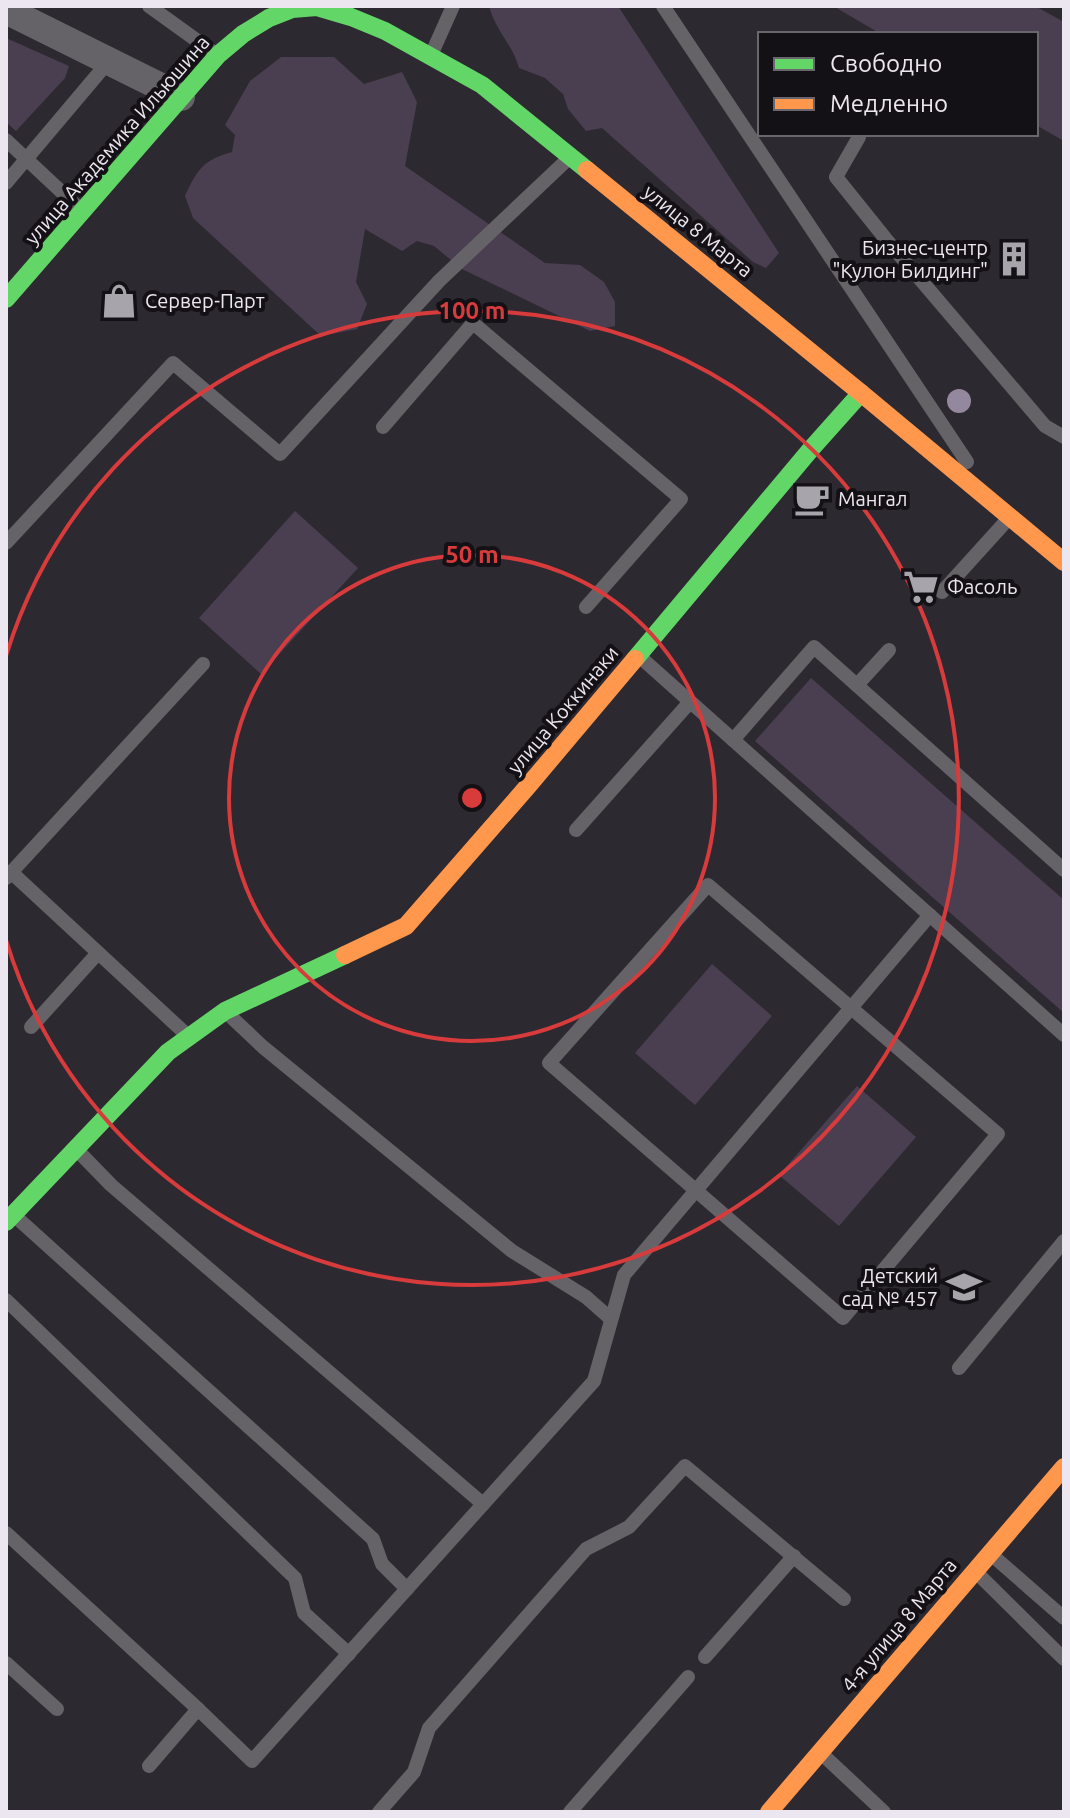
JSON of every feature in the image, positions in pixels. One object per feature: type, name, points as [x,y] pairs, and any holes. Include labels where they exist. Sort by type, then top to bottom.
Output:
[{"type":"street","name":"улица 8 Марта","points":[[266,12],[317,7],[351,17],[385,31],[482,85],[1064,562]]},
{"type":"street","points":[[6,10],[181,97]]},
{"type":"street","name":"улица Академика Ильюшина","points":[[6,299],[218,55],[266,12]]},
{"type":"street","name":"улица Коккинаки","points":[[9,1218],[168,1052],[225,1011],[406,926],[861,393]]},
{"type":"street","name":"4-я улица 8 Марта","points":[[769,1812],[1064,1467]]},
{"type":"lane","points":[[149,6],[218,55]]},
{"type":"lane","points":[[431,56],[453,6]]},
{"type":"lane","points":[[663,6],[995,503]]},
{"type":"lane","points":[[6,183],[109,61]]},
{"type":"lane","points":[[859,137],[836,177],[1045,426],[1064,437]]},
{"type":"lane","points":[[6,140],[82,211]]},
{"type":"lane","points":[[6,543],[173,363],[280,454],[439,281],[572,156]]},
{"type":"lane","points":[[383,427],[473,323],[681,499],[586,607]]},
{"type":"lane","points":[[942,592],[1010,517]]},
{"type":"lane","points":[[733,740],[814,647],[1064,870]]},
{"type":"lane","points":[[857,685],[889,650]]},
{"type":"lane","points":[[638,655],[1064,1035]]},
{"type":"lane","points":[[189,1037],[9,875],[203,664]]},
{"type":"lane","points":[[576,830],[690,702]]},
{"type":"lane","points":[[708,885],[998,1134],[843,1318],[696,1190],[549,1063],[708,885]]},
{"type":"lane","points":[[6,1533],[252,1761],[594,1381],[624,1275],[930,915]]},
{"type":"lane","points":[[31,1027],[98,953]]},
{"type":"lane","points":[[225,1011],[263,1047],[512,1251],[586,1297],[611,1319]]},
{"type":"lane","points":[[75,1147],[111,1185],[483,1504]]},
{"type":"lane","points":[[9,1218],[373,1539],[382,1564],[407,1589]]},
{"type":"lane","points":[[959,1368],[1064,1242]]},
{"type":"lane","points":[[6,1300],[295,1578],[304,1613],[349,1654]]},
{"type":"lane","points":[[379,1812],[414,1772],[429,1728],[586,1549],[629,1527],[685,1466],[844,1599]]},
{"type":"lane","points":[[990,1553],[1064,1618]]},
{"type":"lane","points":[[705,1657],[794,1556]]},
{"type":"lane","points":[[974,1571],[1064,1659]]},
{"type":"lane","points":[[6,1663],[57,1709]]},
{"type":"lane","points":[[570,1812],[688,1677]]},
{"type":"lane","points":[[149,1766],[198,1709]]},
{"type":"lane","points":[[821,1753],[884,1812]]},
{"type":"shaded area","points":[[489,6],[618,6],[779,253],[766,268],[753,262],[602,128],[586,131],[568,109],[563,94],[545,78],[519,68]]},
{"type":"shaded area","points":[[833,6],[1035,6],[1064,22],[1064,141],[1038,126],[1038,32],[878,32]]},
{"type":"shaded area","points":[[6,38],[69,66],[65,78],[16,131],[6,122]]},
{"type":"shaded area","points":[[281,57],[334,57],[364,84],[402,72],[417,102],[405,166],[545,263],[580,265],[604,282],[615,302],[615,326],[590,331],[462,269],[434,246],[417,241],[402,251],[365,229],[356,282],[367,304],[357,329],[321,336],[193,218],[185,196],[202,167],[232,152],[235,135],[225,125],[250,81]]},
{"type":"shaded area","points":[[295,511],[358,568],[261,674],[199,618]]},
{"type":"shaded area","points":[[811,678],[1064,900],[1064,1013],[755,741]]},
{"type":"shaded area","points":[[712,964],[772,1016],[695,1105],[635,1053]]},
{"type":"shaded area","points":[[857,1086],[916,1137],[839,1226],[779,1175]]},
{"type":"traffic: fast","points":[[6,299],[218,55],[243,34],[269,18],[292,9],[317,7],[385,31],[482,85],[587,170]]},
{"type":"traffic: fast","points":[[635,659],[861,393]]},
{"type":"traffic: fast","points":[[6,1222],[168,1052],[225,1011],[345,955]]},
{"type":"traffic: slow","points":[[587,170],[1064,562]]},
{"type":"traffic: slow","points":[[345,955],[406,926],[635,659]]},
{"type":"traffic: slow","points":[[769,1812],[1064,1467]]},
{"type":"place","name":"Бизнес-центр \"Кулон Билдинг\"","points":[[1014,259]]},
{"type":"place","name":"Сервер-Парт","points":[[119,301]]},
{"type":"place","name":"Мангал","points":[[812,499]]},
{"type":"place","name":"Фасоль","points":[[921,587]]},
{"type":"place","name":"Детский сад № 457","points":[[964,1287]]}]
